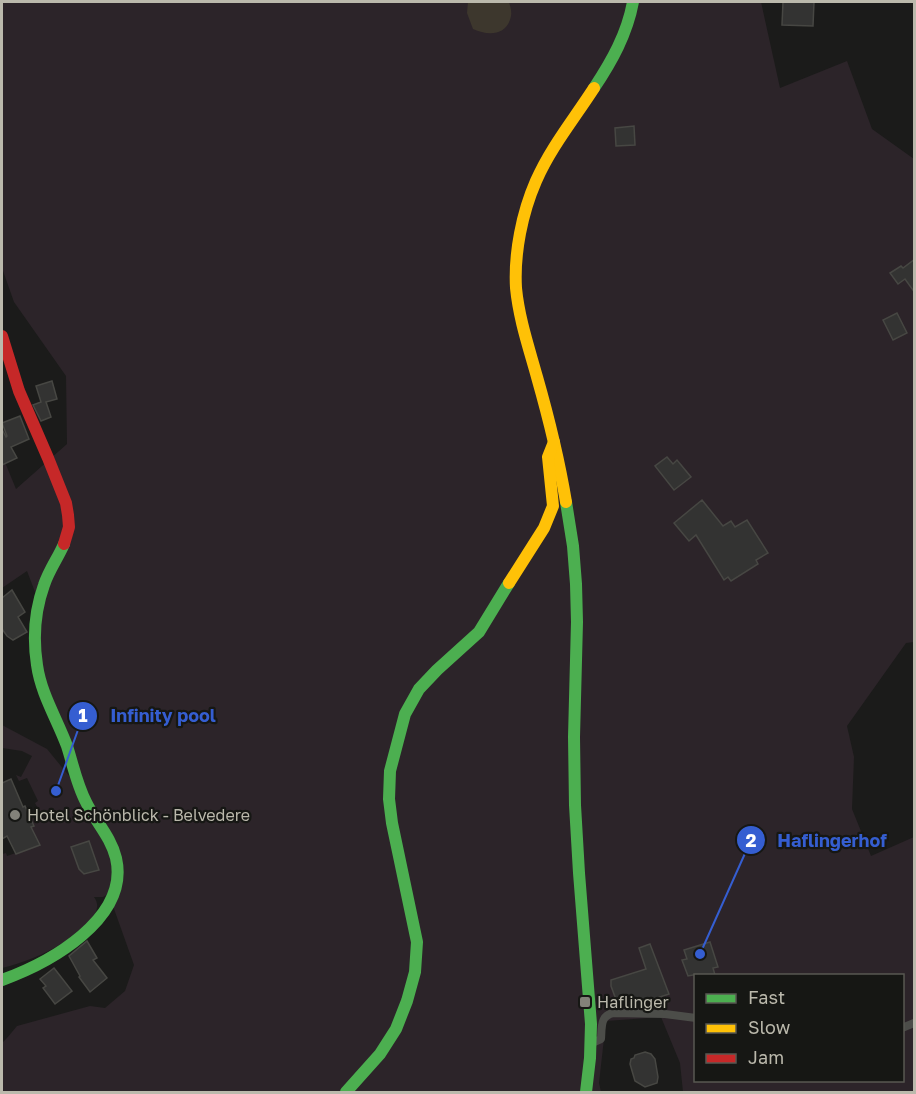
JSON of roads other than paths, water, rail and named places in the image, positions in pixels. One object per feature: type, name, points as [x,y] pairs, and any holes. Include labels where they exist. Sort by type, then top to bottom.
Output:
[{"type":"street","points":[[586,1092],[592,1043],[591,1003],[576,820],[577,616],[575,570],[562,478],[519,304],[516,274],[521,228],[528,201],[541,170],[620,46],[631,16],[633,2]]},
{"type":"street","points":[[2,336],[22,399],[54,468],[69,520],[68,537],[48,573],[40,596],[36,647],[39,679],[66,745],[84,799],[108,837],[117,860],[118,870],[116,888],[109,905],[86,932],[45,961],[2,980]]},
{"type":"street","points":[[346,1092],[380,1054],[399,1022],[408,999],[417,958],[417,942],[389,799],[390,771],[405,714],[419,689],[479,632],[541,534],[553,506],[548,457],[554,442]]},
{"type":"street","points":[[592,1043],[601,1039],[602,1021],[608,1014],[665,1014],[694,1018]]},
{"type":"place","name":"Infinity pool","points":[[56,791]]},
{"type":"place","name":"Hotel Schönblick - Belvedere","points":[[15,815]]},
{"type":"place","name":"Haflingerhof","points":[[700,954]]},
{"type":"place","name":"Haflinger","points":[[585,1002]]}]
